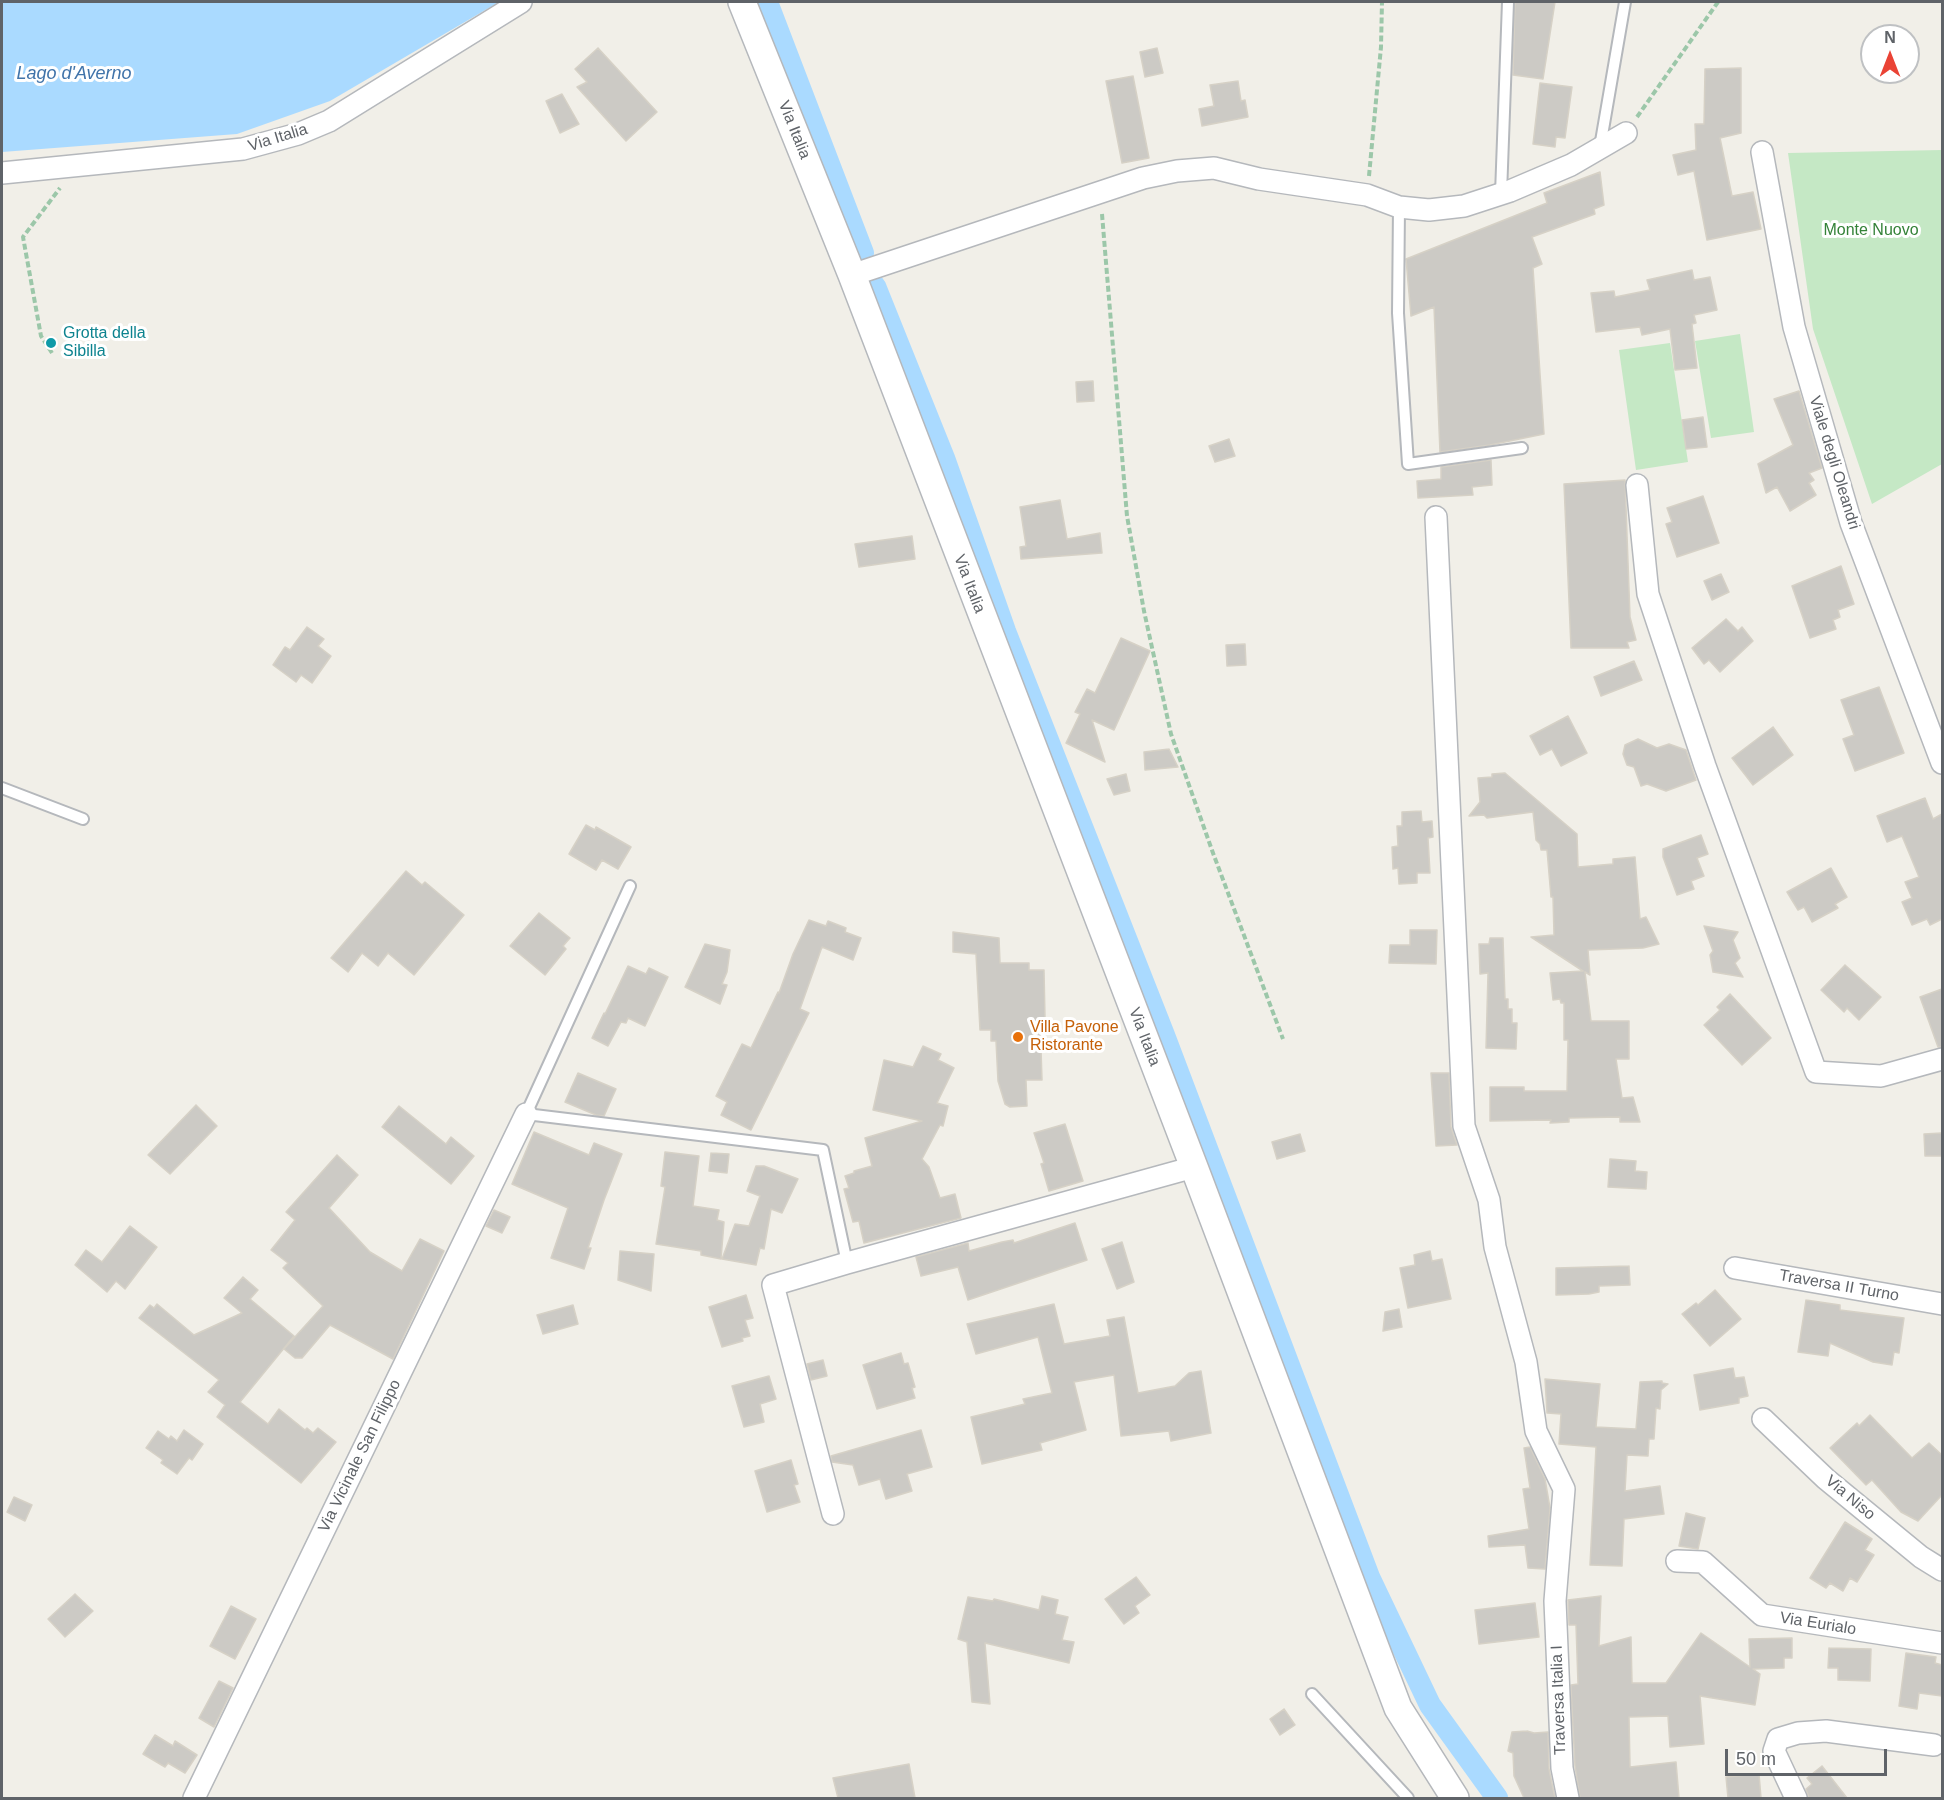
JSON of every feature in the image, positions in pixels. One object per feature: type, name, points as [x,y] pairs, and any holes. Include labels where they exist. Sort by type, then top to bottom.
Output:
[{"type":"street","name":"Via Italia","points":[[2,173],[243,149],[298,134],[329,121],[521,2]]},
{"type":"street","name":"Via Italia","points":[[742,2],[852,275],[1194,1167],[1398,1708],[1455,1798]]},
{"type":"street","points":[[852,275],[1143,178],[1177,171],[1214,168],[1259,178],[1367,195],[1399,207],[1429,210],[1464,206],[1501,194],[1571,165],[1626,132]]},
{"type":"street","name":"Viale degli Oleandri","points":[[1762,152],[1794,327],[1851,523],[1942,763]]},
{"type":"street","points":[[1637,485],[1648,594],[1705,766],[1816,1072],[1881,1076],[1942,1059]]},
{"type":"street","name":"Traversa Italia I","points":[[1437,517],[1464,1126],[1489,1200],[1495,1247],[1526,1362],[1536,1431],[1564,1489],[1555,1601],[1562,1768],[1568,1798]]},
{"type":"street","name":"Via Vicinale San Filippo","points":[[194,1798],[526,1114]]},
{"type":"street","points":[[833,1514],[773,1285],[1194,1167]]},
{"type":"street","name":"Traversa II Turno","points":[[1735,1268],[1942,1304]]},
{"type":"street","name":"Via Niso","points":[[1764,1419],[1826,1479],[1921,1557],[1942,1569]]},
{"type":"street","name":"Via Eurialo","points":[[1677,1561],[1703,1562],[1762,1615],[1942,1643]]},
{"type":"street","points":[[1796,1798],[1774,1751],[1778,1739],[1798,1733],[1826,1731],[1934,1745]]},
{"type":"lane","points":[[1501,194],[1508,2]]},
{"type":"lane","points":[[1600,148],[1625,2]]},
{"type":"lane","points":[[1399,207],[1398,313],[1408,464],[1522,448]]},
{"type":"lane","points":[[2,788],[83,819]]},
{"type":"lane","points":[[630,886],[526,1114],[824,1150],[847,1263]]},
{"type":"lane","points":[[1312,1694],[1408,1798]]},
{"type":"path","points":[[1367,195],[1381,47],[1382,2]]},
{"type":"path","points":[[1626,132],[1718,2]]},
{"type":"path","points":[[52,353],[41,336],[23,237],[77,166]]},
{"type":"path","points":[[1101,192],[1127,516],[1144,611],[1171,734],[1283,1039]]},
{"type":"green space","name":"Monte Nuovo","points":[[1942,150],[1942,464],[1872,504],[1813,329],[1788,153]]},
{"type":"green space","points":[[1740,334],[1754,432],[1711,438],[1695,341]]},
{"type":"green space","points":[[1670,343],[1688,462],[1636,470],[1619,350]]},
{"type":"water","name":"Lago d'Averno","points":[[2,2],[499,2],[330,101],[237,134],[2,152]]},
{"type":"building","points":[[1515,2],[1555,2],[1543,79],[1513,75]]},
{"type":"building","points":[[598,48],[657,112],[626,141],[577,87],[587,82],[575,69]]},
{"type":"building","points":[[1157,48],[1163,73],[1145,77],[1140,52]]},
{"type":"building","points":[[1741,68],[1741,133],[1720,138],[1732,196],[1753,192],[1761,229],[1707,240],[1694,171],[1678,175],[1673,155],[1696,150],[1695,124],[1704,124],[1705,69]]},
{"type":"building","points":[[1133,76],[1149,158],[1122,163],[1106,81]]},
{"type":"building","points":[[1238,81],[1241,101],[1245,100],[1248,117],[1202,126],[1199,109],[1214,106],[1210,85]]},
{"type":"building","points":[[1540,83],[1572,87],[1565,138],[1556,137],[1555,147],[1533,144]]},
{"type":"building","points":[[562,94],[579,124],[560,133],[546,101]]},
{"type":"building","points":[[1600,172],[1604,205],[1594,209],[1595,214],[1532,237],[1542,264],[1533,268],[1544,434],[1440,452],[1434,307],[1411,316],[1406,259],[1547,203],[1544,193]]},
{"type":"building","points":[[1692,270],[1694,280],[1710,277],[1717,310],[1694,315],[1696,323],[1692,324],[1697,368],[1675,370],[1670,329],[1642,335],[1640,327],[1596,332],[1591,293],[1614,291],[1615,297],[1650,290],[1647,280]]},
{"type":"building","points":[[1093,381],[1094,401],[1077,402],[1076,382]]},
{"type":"building","points":[[1799,391],[1822,468],[1809,473],[1814,480],[1809,483],[1816,495],[1790,511],[1777,487],[1766,493],[1758,464],[1793,445],[1774,399]]},
{"type":"building","points":[[1703,417],[1707,447],[1686,449],[1682,420]]},
{"type":"building","points":[[1229,439],[1235,456],[1215,462],[1209,446]]},
{"type":"building","points":[[1491,460],[1492,485],[1472,487],[1473,495],[1418,498],[1417,481],[1441,479],[1441,467]]},
{"type":"building","points":[[1625,480],[1630,617],[1636,640],[1627,642],[1629,648],[1571,648],[1564,484]]},
{"type":"building","points":[[1703,496],[1719,543],[1677,557],[1666,524],[1672,522],[1667,508]]},
{"type":"building","points":[[1060,500],[1067,539],[1100,533],[1102,553],[1021,559],[1020,547],[1026,546],[1020,507]]},
{"type":"building","points":[[912,536],[915,559],[859,567],[855,544]]},
{"type":"building","points":[[1841,566],[1854,604],[1838,610],[1840,617],[1833,620],[1836,629],[1810,638],[1792,586]]},
{"type":"building","points":[[1721,574],[1729,592],[1712,600],[1704,581]]},
{"type":"building","points":[[1726,619],[1738,631],[1742,627],[1753,641],[1720,672],[1709,660],[1704,664],[1692,648]]},
{"type":"building","points":[[307,627],[324,639],[318,646],[331,656],[312,683],[301,675],[296,682],[273,665],[285,647],[290,650]]},
{"type":"building","points":[[1121,638],[1150,651],[1114,730],[1092,720],[1105,762],[1066,743],[1080,714],[1075,712],[1087,689],[1095,693]]},
{"type":"building","points":[[1245,644],[1246,665],[1227,666],[1226,645]]},
{"type":"building","points":[[1634,661],[1642,680],[1601,696],[1594,677]]},
{"type":"building","points":[[1879,687],[1904,753],[1855,771],[1843,739],[1854,735],[1841,700]]},
{"type":"building","points":[[1568,716],[1587,753],[1561,766],[1552,749],[1540,755],[1530,736]]},
{"type":"building","points":[[1773,727],[1793,755],[1753,785],[1732,758]]},
{"type":"building","points":[[1638,739],[1657,748],[1669,744],[1686,750],[1696,780],[1666,791],[1647,784],[1641,786],[1634,767],[1627,765],[1623,754],[1625,745]]},
{"type":"building","points":[[1169,749],[1178,767],[1145,770],[1144,752]]},
{"type":"building","points":[[1505,773],[1577,834],[1578,867],[1613,864],[1613,859],[1635,857],[1640,919],[1646,917],[1659,944],[1643,948],[1588,950],[1590,975],[1585,972],[1591,1021],[1629,1021],[1629,1059],[1616,1059],[1622,1098],[1633,1097],[1640,1122],[1620,1122],[1620,1117],[1569,1118],[1569,1122],[1550,1123],[1551,1120],[1490,1121],[1490,1087],[1524,1087],[1524,1091],[1567,1091],[1568,1040],[1564,1040],[1564,1003],[1561,1003],[1560,999],[1553,1000],[1550,973],[1583,971],[1531,937],[1554,935],[1553,897],[1551,897],[1547,850],[1541,850],[1536,840],[1533,812],[1487,818],[1484,815],[1469,816],[1480,802],[1478,778]]},
{"type":"building","points":[[1126,774],[1130,791],[1114,795],[1107,779]]},
{"type":"building","points":[[1925,798],[1933,819],[1942,814],[1942,919],[1930,925],[1927,919],[1912,925],[1902,902],[1912,898],[1905,882],[1919,877],[1902,836],[1887,842],[1877,816]]},
{"type":"building","points":[[1421,811],[1422,822],[1432,821],[1433,837],[1428,838],[1430,873],[1417,873],[1417,883],[1399,884],[1398,868],[1393,869],[1392,847],[1398,846],[1397,826],[1402,826],[1402,812]]},
{"type":"building","points":[[586,825],[595,830],[596,827],[631,847],[618,869],[602,860],[596,870],[569,854]]},
{"type":"building","points":[[1701,835],[1708,854],[1697,858],[1704,876],[1691,881],[1694,889],[1677,895],[1663,857],[1663,849]]},
{"type":"building","points":[[1831,868],[1847,897],[1835,904],[1838,908],[1812,922],[1804,907],[1798,910],[1787,892]]},
{"type":"building","points":[[406,871],[422,885],[425,882],[464,915],[414,975],[388,953],[378,966],[362,953],[348,972],[331,958]]},
{"type":"building","points":[[539,913],[570,938],[563,946],[566,949],[545,975],[510,946]]},
{"type":"building","points":[[809,920],[826,926],[828,921],[846,928],[845,932],[861,938],[853,960],[822,947],[800,1009],[809,1013],[751,1130],[721,1115],[727,1102],[716,1096],[742,1044],[751,1048],[779,993],[793,954]]},
{"type":"building","points":[[1704,926],[1738,932],[1733,940],[1740,958],[1735,963],[1743,977],[1713,972],[1710,955],[1713,951]]},
{"type":"building","points":[[1410,930],[1437,930],[1436,964],[1389,963],[1390,945],[1410,945]]},
{"type":"building","points":[[953,932],[999,938],[1000,963],[1029,963],[1029,970],[1044,970],[1045,1018],[1040,1018],[1042,1080],[1026,1080],[1027,1106],[1010,1107],[1005,1104],[998,1081],[996,1041],[991,1041],[991,1030],[980,1030],[976,954],[953,952]]},
{"type":"building","points":[[1490,938],[1503,938],[1505,999],[1508,999],[1508,1009],[1512,1009],[1512,1023],[1517,1023],[1516,1049],[1486,1048],[1488,973],[1480,974],[1479,944],[1489,944]]},
{"type":"building","points":[[705,944],[730,950],[727,972],[722,984],[727,985],[720,1004],[685,987]]},
{"type":"building","points":[[1845,965],[1881,997],[1859,1020],[1847,1008],[1844,1012],[1821,990]]},
{"type":"building","points":[[628,966],[646,974],[649,968],[668,977],[645,1026],[628,1018],[626,1023],[621,1022],[608,1046],[592,1038]]},
{"type":"building","points":[[1942,989],[1942,1047],[1938,1047],[1920,997]]},
{"type":"building","points":[[1730,994],[1771,1038],[1742,1065],[1704,1025],[1720,1010],[1717,1007]]},
{"type":"building","points":[[923,1046],[941,1054],[938,1060],[954,1068],[937,1103],[948,1106],[943,1126],[940,1125],[922,1159],[929,1167],[940,1198],[955,1194],[961,1218],[864,1243],[859,1221],[853,1222],[844,1189],[849,1188],[845,1176],[872,1166],[865,1138],[922,1121],[873,1110],[884,1060],[913,1067]]},
{"type":"building","points":[[578,1073],[616,1089],[604,1116],[565,1102]]},
{"type":"building","points":[[1431,1073],[1449,1073],[1451,1127],[1457,1145],[1436,1146]]},
{"type":"building","points":[[196,1105],[217,1126],[170,1174],[148,1155]]},
{"type":"building","points":[[399,1106],[446,1144],[451,1137],[474,1156],[451,1184],[382,1127]]},
{"type":"building","points":[[1065,1124],[1083,1181],[1049,1191],[1041,1164],[1044,1163],[1034,1133]]},
{"type":"building","points":[[534,1132],[589,1155],[594,1143],[622,1154],[588,1248],[591,1248],[584,1269],[551,1258],[568,1208],[512,1184]]},
{"type":"building","points":[[1942,1133],[1942,1156],[1925,1156],[1924,1134]]},
{"type":"building","points":[[1300,1134],[1305,1151],[1277,1159],[1272,1142]]},
{"type":"building","points":[[665,1152],[699,1156],[693,1206],[719,1210],[717,1220],[724,1222],[721,1259],[701,1255],[701,1251],[656,1244],[665,1187],[661,1186]]},
{"type":"building","points":[[711,1153],[729,1154],[727,1173],[709,1171]]},
{"type":"building","points":[[337,1155],[358,1175],[329,1208],[370,1252],[402,1271],[420,1239],[444,1251],[393,1359],[330,1325],[302,1358],[295,1358],[284,1349],[323,1306],[283,1268],[288,1263],[271,1250],[295,1220],[286,1212]]},
{"type":"building","points":[[1610,1159],[1636,1161],[1635,1171],[1647,1172],[1646,1189],[1608,1187]]},
{"type":"building","points":[[756,1166],[764,1166],[798,1179],[782,1213],[771,1209],[764,1249],[760,1248],[756,1265],[722,1259],[735,1224],[749,1226],[760,1196],[747,1191]]},
{"type":"building","points":[[494,1210],[510,1217],[502,1233],[486,1226]]},
{"type":"building","points":[[1075,1223],[1087,1260],[968,1300],[958,1267],[921,1276],[916,1257],[968,1243],[969,1251],[1013,1240],[1014,1243]]},
{"type":"building","points":[[130,1226],[157,1247],[125,1289],[116,1281],[107,1292],[75,1265],[86,1250],[102,1262]]},
{"type":"building","points":[[1122,1242],[1134,1282],[1117,1289],[1102,1249]]},
{"type":"building","points":[[620,1251],[654,1254],[651,1291],[618,1280]]},
{"type":"building","points":[[1430,1251],[1432,1261],[1442,1259],[1451,1299],[1408,1308],[1400,1268],[1415,1265],[1414,1255]]},
{"type":"building","points":[[1629,1266],[1630,1285],[1599,1286],[1599,1292],[1589,1294],[1556,1295],[1556,1268]]},
{"type":"building","points":[[243,1277],[258,1290],[250,1299],[294,1336],[240,1402],[268,1424],[279,1409],[305,1430],[307,1428],[313,1433],[318,1428],[336,1442],[301,1483],[217,1417],[225,1405],[208,1392],[219,1380],[139,1318],[150,1305],[154,1308],[157,1304],[194,1335],[242,1313],[224,1298]]},
{"type":"building","points":[[1715,1290],[1741,1319],[1710,1346],[1682,1314],[1696,1303],[1698,1305]]},
{"type":"building","points":[[746,1295],[753,1318],[745,1320],[750,1336],[742,1338],[743,1341],[722,1347],[709,1307]]},
{"type":"building","points":[[1806,1300],[1840,1305],[1840,1310],[1904,1318],[1899,1353],[1894,1352],[1892,1365],[1873,1362],[1830,1343],[1828,1356],[1798,1352]]},
{"type":"building","points":[[1054,1304],[1064,1344],[1110,1336],[1107,1320],[1124,1317],[1138,1393],[1175,1386],[1189,1373],[1201,1371],[1211,1433],[1171,1441],[1169,1431],[1121,1436],[1114,1375],[1074,1382],[1086,1430],[1040,1443],[1042,1450],[982,1464],[971,1417],[1025,1404],[1023,1399],[1052,1393],[1038,1337],[976,1354],[967,1324]]},
{"type":"building","points":[[573,1305],[578,1324],[543,1334],[537,1315]]},
{"type":"building","points":[[1399,1309],[1402,1327],[1383,1331],[1385,1312]]},
{"type":"building","points":[[901,1353],[904,1364],[908,1363],[915,1387],[912,1388],[915,1398],[877,1409],[863,1365]]},
{"type":"building","points":[[823,1360],[827,1376],[811,1380],[807,1364]]},
{"type":"building","points":[[1733,1368],[1735,1378],[1744,1377],[1748,1396],[1739,1398],[1739,1403],[1700,1410],[1694,1375]]},
{"type":"building","points":[[769,1376],[776,1399],[760,1404],[764,1422],[744,1427],[732,1386]]},
{"type":"building","points":[[1545,1379],[1600,1384],[1596,1427],[1636,1429],[1640,1382],[1662,1381],[1668,1384],[1661,1390],[1660,1409],[1656,1408],[1654,1439],[1649,1439],[1648,1456],[1627,1455],[1625,1491],[1660,1486],[1664,1514],[1624,1519],[1622,1566],[1590,1565],[1596,1447],[1559,1444],[1561,1414],[1547,1413]]},
{"type":"building","points":[[1870,1415],[1912,1458],[1929,1443],[1942,1455],[1942,1495],[1918,1521],[1901,1512],[1872,1480],[1866,1485],[1830,1448],[1857,1423],[1859,1426]]},
{"type":"building","points":[[184,1430],[203,1444],[192,1460],[189,1458],[177,1474],[161,1463],[163,1460],[146,1448],[158,1431],[169,1439],[171,1436],[177,1441]]},
{"type":"building","points":[[921,1430],[932,1467],[907,1474],[912,1491],[886,1499],[880,1479],[859,1485],[853,1465],[832,1462],[831,1456]]},
{"type":"building","points":[[1530,1447],[1545,1479],[1550,1508],[1545,1569],[1528,1568],[1525,1545],[1489,1547],[1488,1536],[1529,1529],[1523,1489],[1530,1488],[1524,1448]]},
{"type":"building","points":[[791,1460],[798,1484],[794,1485],[800,1502],[767,1512],[755,1471]]},
{"type":"building","points":[[14,1497],[32,1505],[25,1521],[7,1512]]},
{"type":"building","points":[[1686,1513],[1705,1518],[1698,1549],[1679,1546]]},
{"type":"building","points":[[1845,1522],[1872,1539],[1865,1550],[1874,1555],[1857,1582],[1850,1578],[1843,1591],[1830,1583],[1826,1588],[1810,1578]]},
{"type":"building","points":[[1136,1577],[1150,1595],[1135,1606],[1139,1613],[1124,1624],[1105,1599]]},
{"type":"building","points":[[75,1594],[93,1611],[65,1637],[48,1619]]},
{"type":"building","points":[[1042,1596],[1058,1600],[1055,1614],[1068,1617],[1062,1640],[1074,1642],[1069,1663],[985,1643],[990,1704],[972,1702],[967,1642],[958,1639],[968,1597],[993,1601],[994,1599],[1039,1610]]},
{"type":"building","points":[[1601,1596],[1599,1646],[1631,1637],[1632,1683],[1666,1683],[1701,1633],[1750,1667],[1749,1639],[1792,1638],[1792,1658],[1784,1658],[1784,1668],[1753,1669],[1760,1674],[1755,1705],[1700,1696],[1704,1744],[1670,1747],[1668,1716],[1629,1717],[1630,1767],[1676,1762],[1679,1798],[1580,1798],[1575,1766],[1571,1688],[1571,1685],[1578,1684],[1576,1625],[1569,1625],[1568,1600]]},
{"type":"building","points":[[1535,1603],[1539,1637],[1479,1644],[1475,1610]]},
{"type":"building","points":[[231,1606],[256,1619],[235,1659],[210,1646]]},
{"type":"building","points":[[1829,1648],[1871,1649],[1870,1681],[1838,1680],[1838,1668],[1828,1668]]},
{"type":"building","points":[[1906,1653],[1936,1657],[1935,1663],[1942,1665],[1942,1696],[1919,1693],[1917,1709],[1899,1706]]},
{"type":"building","points":[[219,1681],[233,1688],[214,1727],[199,1718]]},
{"type":"building","points":[[1284,1709],[1295,1725],[1280,1735],[1270,1719]]},
{"type":"building","points":[[1512,1732],[1548,1732],[1549,1769],[1555,1798],[1524,1798],[1514,1776],[1513,1753],[1508,1751]]},
{"type":"building","points":[[155,1735],[173,1746],[175,1741],[197,1755],[185,1773],[168,1763],[165,1767],[143,1754]]},
{"type":"building","points":[[909,1764],[915,1798],[838,1798],[833,1778]]},
{"type":"building","points":[[1822,1766],[1847,1798],[1809,1798],[1806,1789],[1812,1784],[1807,1778]]},
{"type":"building","points":[[1759,1774],[1761,1798],[1728,1798],[1726,1777]]},
{"type":"waterway","points":[[767,2],[863,253]]},
{"type":"waterway","points":[[875,286],[944,458],[1005,631],[1164,1035],[1369,1577],[1430,1705],[1497,1798]]},
{"type":"place","name":"Grotta della Sibilla","points":[[51,343]]},
{"type":"place","name":"Villa Pavone Ristorante","points":[[1018,1037]]}]
